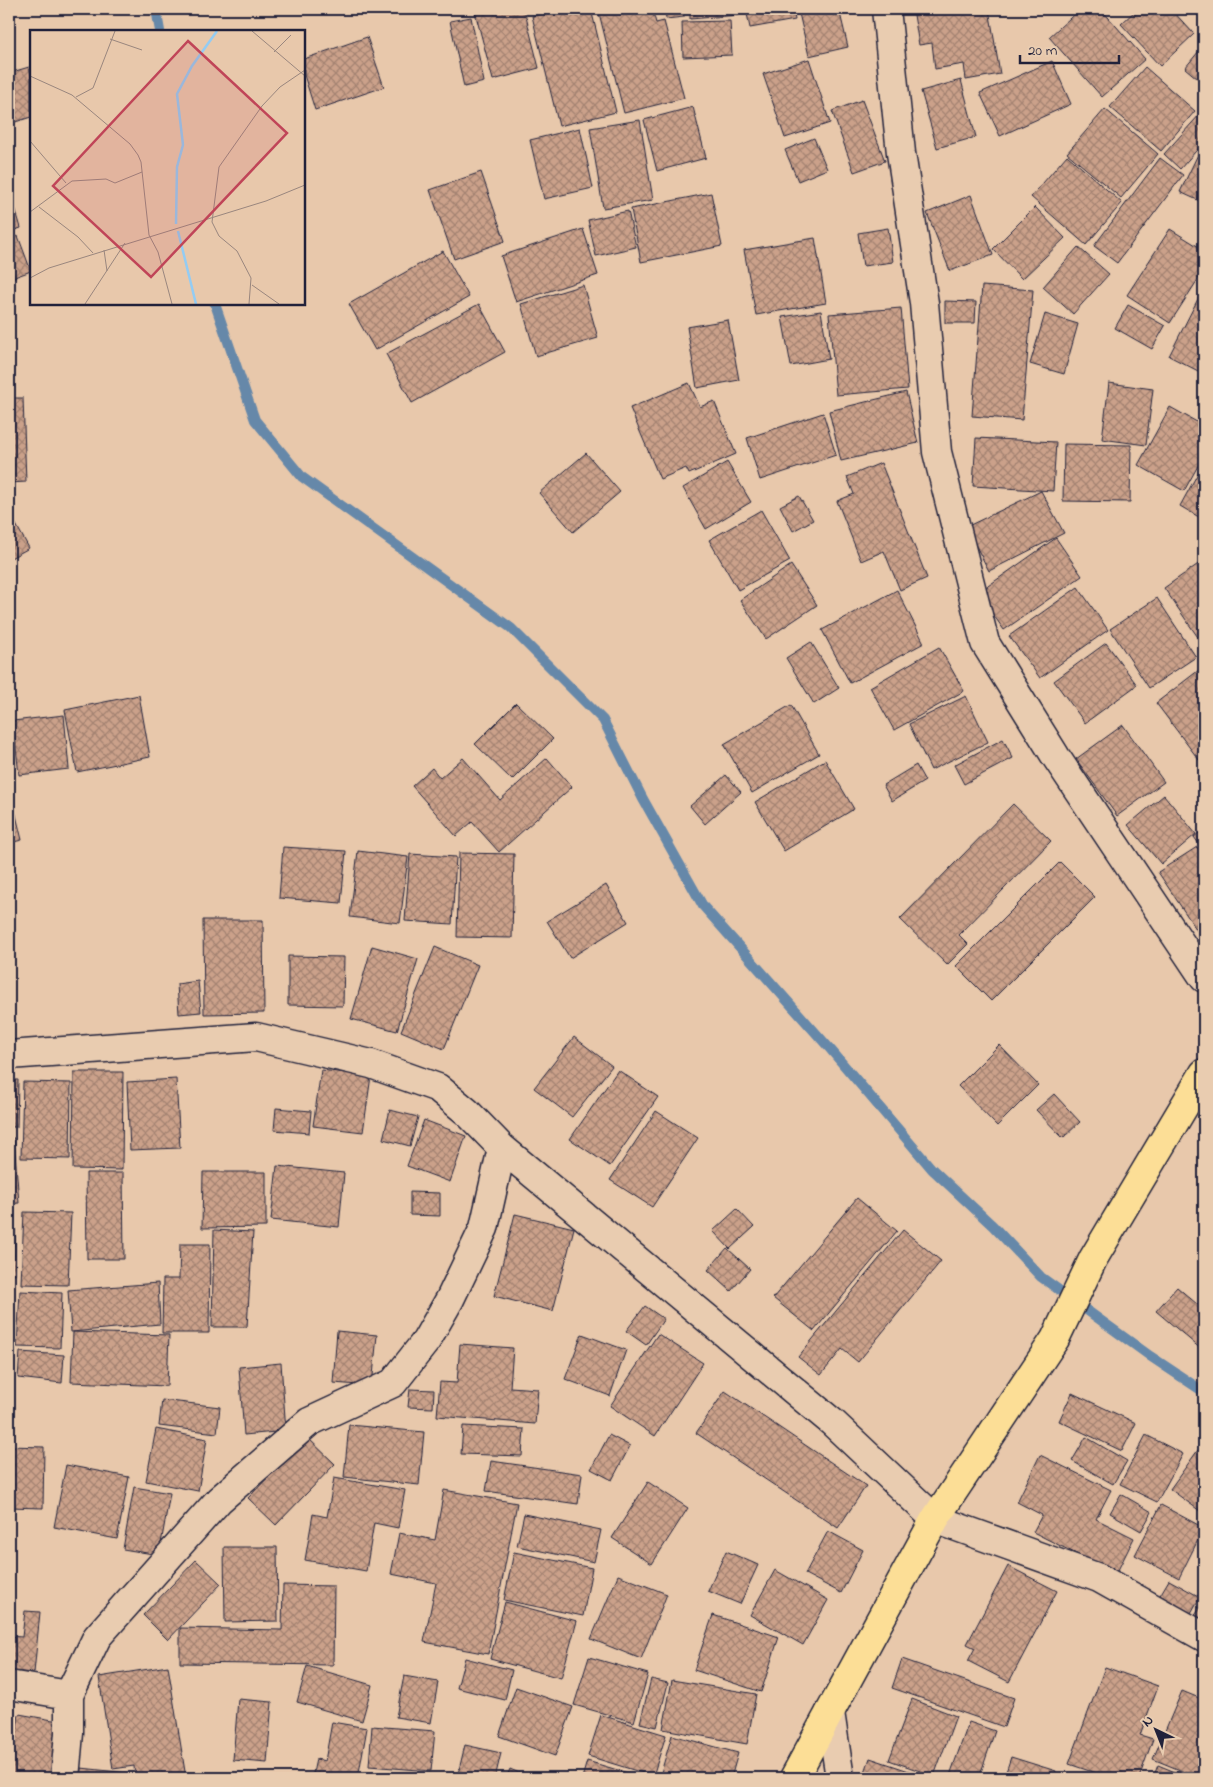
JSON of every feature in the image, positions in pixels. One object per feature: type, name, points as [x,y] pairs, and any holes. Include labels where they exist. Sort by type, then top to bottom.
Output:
[{"type":"main road","points":[[794,1778],[935,1519],[1055,1339],[1093,1259],[1204,1073]]},
{"type":"street","points":[[886,9],[901,153],[924,303],[937,452],[986,643],[1062,765],[1204,978]]},
{"type":"street","points":[[9,1055],[256,1037],[371,1064],[438,1088],[467,1112],[502,1148],[832,1422],[935,1519],[1099,1578],[1204,1637]]},
{"type":"street","points":[[65,1778],[69,1733],[69,1695],[97,1637],[219,1500],[309,1422],[394,1383],[426,1341],[450,1298],[484,1228],[502,1148]]},
{"type":"street","points":[[9,1685],[69,1695]]},
{"type":"street","points":[[830,1712],[840,1778]]},
{"type":"building","points":[[487,9],[524,9],[539,68],[493,80],[475,12]]},
{"type":"building","points":[[562,9],[591,9],[616,112],[559,126],[532,16]]},
{"type":"building","points":[[598,9],[652,9],[656,23],[664,21],[684,98],[624,113]]},
{"type":"building","points":[[665,9],[683,9],[684,17],[666,19]]},
{"type":"building","points":[[690,9],[739,9],[739,15],[690,19]]},
{"type":"building","points":[[746,9],[793,9],[795,20],[750,28]]},
{"type":"building","points":[[798,9],[839,9],[848,47],[809,56]]},
{"type":"building","points":[[913,9],[989,9],[1000,74],[966,80],[964,64],[935,69],[932,43],[919,45]]},
{"type":"building","points":[[1080,9],[1101,9],[1145,59],[1102,97],[1049,37]]},
{"type":"building","points":[[1137,9],[1171,9],[1194,34],[1160,66],[1121,24]]},
{"type":"building","points":[[471,17],[484,82],[464,87],[450,21]]},
{"type":"building","points":[[730,21],[732,55],[683,57],[682,22]]},
{"type":"building","points":[[367,37],[384,87],[315,110],[305,78],[305,59]]},
{"type":"building","points":[[1204,45],[1204,84],[1185,68]]},
{"type":"building","points":[[809,59],[830,123],[785,138],[763,74]]},
{"type":"building","points":[[1052,61],[1071,104],[1000,136],[980,93]]},
{"type":"building","points":[[29,67],[30,71],[30,117],[9,124],[9,73]]},
{"type":"building","points":[[1145,67],[1195,111],[1161,151],[1110,107]]},
{"type":"building","points":[[961,80],[976,137],[937,148],[921,91]]},
{"type":"building","points":[[862,100],[885,161],[854,172],[832,111]]},
{"type":"building","points":[[693,107],[706,158],[657,171],[644,120]]},
{"type":"building","points":[[1105,109],[1158,154],[1121,198],[1067,153]]},
{"type":"building","points":[[1201,113],[1204,116],[1204,142],[1180,169],[1164,154]]},
{"type":"building","points":[[640,120],[653,200],[603,208],[590,128]]},
{"type":"building","points":[[580,128],[593,188],[544,199],[530,140]]},
{"type":"building","points":[[814,138],[827,169],[798,181],[785,150]]},
{"type":"building","points":[[1202,146],[1204,147],[1204,203],[1180,192]]},
{"type":"building","points":[[1067,155],[1122,203],[1086,245],[1031,197]]},
{"type":"building","points":[[1160,158],[1183,175],[1117,263],[1094,246]]},
{"type":"building","points":[[481,172],[505,241],[454,259],[430,190]]},
{"type":"building","points":[[9,187],[21,228],[9,232]]},
{"type":"building","points":[[711,193],[722,246],[641,262],[631,209]]},
{"type":"building","points":[[971,195],[993,255],[950,271],[927,213]]},
{"type":"building","points":[[1035,207],[1065,238],[1022,279],[993,249]]},
{"type":"building","points":[[628,211],[636,247],[596,256],[588,220]]},
{"type":"building","points":[[888,228],[893,262],[863,266],[858,233]]},
{"type":"building","points":[[583,229],[598,275],[516,302],[501,256]]},
{"type":"building","points":[[1170,229],[1204,250],[1204,270],[1170,323],[1127,295]]},
{"type":"building","points":[[18,236],[30,271],[9,279],[9,240]]},
{"type":"building","points":[[815,238],[826,303],[756,315],[744,250]]},
{"type":"building","points":[[1078,247],[1109,274],[1073,314],[1043,287]]},
{"type":"building","points":[[443,251],[469,297],[375,350],[349,304]]},
{"type":"building","points":[[583,285],[598,338],[536,356],[521,304]]},
{"type":"building","points":[[982,286],[1033,290],[1022,420],[972,416]]},
{"type":"building","points":[[1204,287],[1204,374],[1169,356]]},
{"type":"building","points":[[945,301],[976,302],[975,323],[945,323]]},
{"type":"building","points":[[479,304],[505,352],[412,403],[386,354]]},
{"type":"building","points":[[1128,305],[1165,326],[1152,349],[1115,328]]},
{"type":"building","points":[[901,308],[908,389],[836,395],[829,314]]},
{"type":"building","points":[[821,311],[829,359],[791,366],[782,317]]},
{"type":"building","points":[[1045,314],[1078,324],[1064,374],[1030,364]]},
{"type":"building","points":[[728,320],[739,380],[697,388],[687,327]]},
{"type":"building","points":[[689,383],[700,407],[714,401],[736,454],[689,474],[686,468],[660,479],[630,408]]},
{"type":"building","points":[[1109,383],[1153,389],[1146,445],[1102,439]]},
{"type":"building","points":[[906,392],[918,443],[841,461],[829,411]]},
{"type":"building","points":[[9,398],[23,398],[26,482],[9,483]]},
{"type":"building","points":[[1170,407],[1204,426],[1204,455],[1184,491],[1138,465]]},
{"type":"building","points":[[823,413],[836,455],[760,480],[747,438]]},
{"type":"building","points":[[976,438],[1056,442],[1053,491],[973,486]]},
{"type":"building","points":[[1064,444],[1131,445],[1130,502],[1063,501]]},
{"type":"building","points":[[586,453],[620,492],[573,532],[539,493]]},
{"type":"building","points":[[727,462],[751,502],[706,529],[683,488]]},
{"type":"building","points":[[1204,462],[1204,520],[1180,506]]},
{"type":"building","points":[[881,463],[927,578],[900,590],[884,551],[861,561],[837,501],[854,494],[847,477]]},
{"type":"building","points":[[1041,491],[1064,533],[989,571],[966,527]]},
{"type":"building","points":[[799,496],[813,520],[793,531],[780,506]]},
{"type":"building","points":[[761,510],[790,561],[738,590],[709,540]]},
{"type":"building","points":[[9,512],[29,548],[9,559]]},
{"type":"building","points":[[1056,538],[1082,576],[1004,630],[978,593]]},
{"type":"building","points":[[1204,560],[1204,646],[1164,588]]},
{"type":"building","points":[[791,565],[817,605],[766,639],[740,600]]},
{"type":"building","points":[[1078,587],[1108,630],[1040,678],[1009,636]]},
{"type":"building","points":[[897,590],[924,643],[850,683],[822,630]]},
{"type":"building","points":[[1157,598],[1196,657],[1149,688],[1110,629]]},
{"type":"building","points":[[811,642],[839,688],[814,704],[786,658]]},
{"type":"building","points":[[1106,643],[1137,685],[1085,723],[1054,681]]},
{"type":"building","points":[[939,647],[964,691],[894,730],[870,687]]},
{"type":"building","points":[[1199,670],[1204,678],[1204,756],[1199,760],[1156,703]]},
{"type":"building","points":[[139,695],[150,757],[77,772],[65,710]]},
{"type":"building","points":[[966,696],[988,742],[931,770],[909,724]]},
{"type":"building","points":[[516,703],[553,739],[512,780],[475,744]]},
{"type":"building","points":[[791,705],[819,754],[752,793],[724,744]]},
{"type":"building","points":[[64,715],[69,769],[19,775],[13,721]]},
{"type":"building","points":[[1123,725],[1164,782],[1117,816],[1076,759]]},
{"type":"building","points":[[1003,739],[1013,758],[964,784],[954,765]]},
{"type":"building","points":[[463,758],[500,800],[547,758],[572,787],[499,852],[472,822],[456,836],[412,786],[432,768],[440,778]]},
{"type":"building","points":[[825,760],[854,809],[784,851],[755,802]]},
{"type":"building","points":[[916,765],[925,781],[892,801],[883,785]]},
{"type":"building","points":[[726,775],[741,792],[705,824],[690,806]]},
{"type":"building","points":[[9,786],[22,840],[9,843]]},
{"type":"building","points":[[1164,795],[1196,834],[1161,864],[1128,825]]},
{"type":"building","points":[[1013,804],[1051,841],[959,935],[968,944],[947,965],[900,919]]},
{"type":"building","points":[[1204,829],[1204,851],[1194,837]]},
{"type":"building","points":[[283,847],[346,851],[341,903],[279,898]]},
{"type":"building","points":[[1197,847],[1204,858],[1204,941],[1158,872]]},
{"type":"building","points":[[358,851],[408,857],[400,923],[350,917]]},
{"type":"building","points":[[459,853],[514,854],[512,938],[457,937]]},
{"type":"building","points":[[410,854],[456,857],[452,924],[405,921]]},
{"type":"building","points":[[1060,862],[1095,897],[991,1001],[956,966]]},
{"type":"building","points":[[606,885],[628,922],[570,958],[547,921]]},
{"type":"building","points":[[203,920],[263,920],[264,1013],[204,1014]]},
{"type":"building","points":[[372,946],[418,959],[397,1031],[351,1019]]},
{"type":"building","points":[[435,947],[478,965],[444,1049],[401,1031]]},
{"type":"building","points":[[288,956],[344,957],[343,1006],[288,1005]]},
{"type":"building","points":[[198,981],[201,1012],[179,1014],[177,984]]},
{"type":"building","points":[[574,1037],[612,1066],[572,1117],[534,1088]]},
{"type":"building","points":[[999,1045],[1038,1085],[997,1126],[958,1086]]},
{"type":"building","points":[[321,1070],[371,1076],[363,1132],[313,1126]]},
{"type":"building","points":[[618,1070],[658,1097],[610,1166],[570,1139]]},
{"type":"building","points":[[74,1072],[123,1072],[122,1170],[73,1169]]},
{"type":"building","points":[[176,1079],[180,1148],[130,1150],[127,1082]]},
{"type":"building","points":[[9,1080],[18,1080],[17,1127],[9,1127]]},
{"type":"building","points":[[23,1082],[71,1083],[70,1159],[21,1158]]},
{"type":"building","points":[[1054,1094],[1080,1122],[1063,1138],[1036,1110]]},
{"type":"building","points":[[276,1108],[311,1111],[309,1133],[274,1130]]},
{"type":"building","points":[[390,1110],[418,1117],[410,1146],[383,1139]]},
{"type":"building","points":[[656,1111],[698,1138],[652,1207],[610,1180]]},
{"type":"building","points":[[424,1120],[466,1136],[450,1182],[407,1166]]},
{"type":"building","points":[[9,1138],[14,1138],[19,1203],[9,1204]]},
{"type":"building","points":[[277,1166],[344,1173],[339,1227],[271,1220]]},
{"type":"building","points":[[203,1172],[266,1172],[266,1227],[202,1228]]},
{"type":"building","points":[[86,1173],[123,1173],[124,1259],[87,1259]]},
{"type":"building","points":[[410,1192],[440,1193],[440,1216],[410,1215]]},
{"type":"building","points":[[857,1198],[897,1231],[814,1331],[773,1298]]},
{"type":"building","points":[[737,1209],[754,1227],[730,1249],[713,1231]]},
{"type":"building","points":[[9,1210],[15,1210],[15,1274],[9,1274]]},
{"type":"building","points":[[24,1212],[71,1213],[68,1285],[21,1284]]},
{"type":"building","points":[[515,1214],[574,1228],[553,1311],[494,1296]]},
{"type":"building","points":[[214,1230],[253,1232],[247,1327],[212,1327]]},
{"type":"building","points":[[903,1230],[941,1261],[858,1362],[842,1349],[821,1375],[798,1357]]},
{"type":"building","points":[[180,1244],[210,1244],[209,1333],[162,1333],[163,1279],[179,1279]]},
{"type":"building","points":[[727,1248],[750,1269],[731,1291],[708,1270]]},
{"type":"building","points":[[1204,1264],[1204,1278],[1200,1276]]},
{"type":"building","points":[[158,1283],[160,1324],[71,1332],[68,1290]]},
{"type":"building","points":[[1177,1287],[1204,1310],[1204,1348],[1202,1350],[1156,1311]]},
{"type":"building","points":[[20,1291],[62,1293],[60,1348],[17,1347]]},
{"type":"building","points":[[645,1306],[664,1319],[646,1345],[626,1331]]},
{"type":"building","points":[[337,1331],[377,1335],[372,1386],[333,1383]]},
{"type":"building","points":[[73,1332],[169,1335],[167,1386],[71,1382]]},
{"type":"building","points":[[582,1334],[626,1350],[610,1396],[565,1379]]},
{"type":"building","points":[[658,1334],[703,1363],[655,1436],[610,1406]]},
{"type":"building","points":[[460,1344],[513,1348],[510,1387],[538,1389],[535,1424],[437,1416],[440,1382],[457,1383]]},
{"type":"building","points":[[20,1352],[64,1355],[62,1383],[18,1378]]},
{"type":"building","points":[[281,1363],[286,1431],[244,1435],[239,1367]]},
{"type":"building","points":[[410,1389],[434,1390],[433,1408],[408,1407]]},
{"type":"building","points":[[725,1391],[866,1486],[838,1528],[696,1433]]},
{"type":"building","points":[[1072,1393],[1136,1423],[1122,1451],[1059,1421]]},
{"type":"building","points":[[162,1400],[220,1407],[217,1433],[159,1426]]},
{"type":"building","points":[[349,1425],[424,1432],[419,1485],[344,1477]]},
{"type":"building","points":[[463,1426],[524,1429],[522,1456],[461,1454]]},
{"type":"building","points":[[156,1429],[207,1439],[198,1491],[146,1481]]},
{"type":"building","points":[[609,1435],[630,1446],[612,1480],[591,1469]]},
{"type":"building","points":[[1146,1435],[1183,1454],[1157,1502],[1120,1484]]},
{"type":"building","points":[[307,1437],[335,1464],[276,1525],[248,1498]]},
{"type":"building","points":[[1086,1437],[1127,1461],[1113,1484],[1072,1461]]},
{"type":"building","points":[[9,1446],[44,1447],[43,1508],[9,1507]]},
{"type":"building","points":[[1198,1450],[1204,1455],[1204,1514],[1170,1489]]},
{"type":"building","points":[[1040,1455],[1111,1490],[1096,1519],[1134,1538],[1116,1574],[1033,1532],[1042,1515],[1017,1502]]},
{"type":"building","points":[[491,1461],[582,1474],[578,1504],[486,1491]]},
{"type":"building","points":[[66,1465],[129,1477],[117,1539],[54,1527]]},
{"type":"building","points":[[334,1478],[405,1490],[398,1528],[374,1523],[366,1571],[305,1560],[313,1514],[327,1517]]},
{"type":"building","points":[[648,1482],[688,1508],[652,1564],[612,1538]]},
{"type":"building","points":[[134,1487],[170,1493],[159,1555],[123,1549]]},
{"type":"building","points":[[444,1490],[517,1503],[488,1654],[424,1642],[436,1583],[391,1574],[399,1533],[435,1540]]},
{"type":"building","points":[[1121,1494],[1152,1512],[1141,1531],[1110,1513]]},
{"type":"building","points":[[1161,1505],[1204,1528],[1179,1578],[1135,1555]]},
{"type":"building","points":[[524,1514],[601,1530],[594,1562],[517,1546]]},
{"type":"building","points":[[828,1531],[863,1550],[841,1593],[805,1574]]},
{"type":"building","points":[[224,1547],[277,1547],[278,1621],[225,1622]]},
{"type":"building","points":[[726,1551],[758,1565],[740,1604],[708,1591]]},
{"type":"building","points":[[514,1552],[592,1568],[583,1616],[504,1600]]},
{"type":"building","points":[[196,1560],[221,1584],[168,1640],[143,1615]]},
{"type":"building","points":[[1008,1566],[1057,1591],[1009,1682],[968,1661],[975,1648],[967,1644]]},
{"type":"building","points":[[775,1570],[828,1600],[803,1645],[750,1615]]},
{"type":"building","points":[[618,1575],[667,1594],[641,1659],[591,1639]]},
{"type":"building","points":[[1169,1580],[1200,1597],[1187,1620],[1156,1602]]},
{"type":"building","points":[[283,1585],[334,1586],[333,1665],[180,1663],[180,1628],[282,1630]]},
{"type":"building","points":[[505,1602],[577,1621],[561,1678],[490,1659]]},
{"type":"building","points":[[1204,1602],[1204,1632],[1190,1623]]},
{"type":"building","points":[[25,1611],[40,1612],[34,1673],[9,1671],[9,1636],[22,1637]]},
{"type":"building","points":[[713,1615],[779,1637],[761,1692],[694,1670]]},
{"type":"building","points":[[589,1657],[648,1674],[634,1722],[574,1705]]},
{"type":"building","points":[[465,1658],[512,1670],[505,1700],[457,1688]]},
{"type":"building","points":[[902,1659],[1014,1698],[1004,1727],[892,1688]]},
{"type":"building","points":[[168,1666],[186,1778],[135,1778],[134,1766],[113,1769],[99,1677]]},
{"type":"building","points":[[307,1666],[372,1685],[362,1721],[297,1702]]},
{"type":"building","points":[[1105,1667],[1158,1686],[1140,1735],[1153,1739],[1139,1778],[1110,1778],[1069,1764]]},
{"type":"building","points":[[404,1676],[438,1682],[431,1723],[396,1717]]},
{"type":"building","points":[[651,1679],[668,1683],[657,1727],[640,1723]]},
{"type":"building","points":[[672,1680],[756,1694],[747,1744],[663,1729]]},
{"type":"building","points":[[516,1687],[573,1707],[555,1756],[499,1736]]},
{"type":"building","points":[[1182,1691],[1204,1700],[1204,1760],[1197,1777],[1153,1759]]},
{"type":"building","points":[[238,1699],[272,1702],[267,1763],[233,1760]]},
{"type":"building","points":[[912,1699],[956,1716],[934,1776],[889,1760]]},
{"type":"building","points":[[19,1714],[64,1722],[54,1778],[9,1778]]},
{"type":"building","points":[[601,1715],[666,1735],[653,1776],[588,1756]]},
{"type":"building","points":[[332,1722],[367,1728],[358,1778],[312,1778],[316,1759],[325,1761]]},
{"type":"building","points":[[969,1722],[995,1731],[979,1778],[949,1778]]},
{"type":"building","points":[[372,1726],[435,1731],[431,1771],[369,1766]]},
{"type":"building","points":[[672,1735],[738,1753],[731,1778],[667,1778],[660,1776]]},
{"type":"building","points":[[465,1745],[501,1753],[495,1778],[457,1778]]},
{"type":"building","points":[[1011,1757],[1056,1771],[1054,1778],[1004,1778]]},
{"type":"building","points":[[870,1758],[930,1778],[863,1778]]},
{"type":"building","points":[[587,1761],[645,1778],[582,1778]]},
{"type":"building","points":[[1158,1765],[1190,1778],[1153,1778]]},
{"type":"building","points":[[81,1768],[128,1773],[128,1778],[80,1778]]},
{"type":"building","points":[[510,1769],[531,1778],[506,1778]]},
{"type":"building","points":[[1201,1772],[1204,1773],[1204,1778],[1199,1778]]},
{"type":"waterway","points":[[156,9],[160,30]]},
{"type":"waterway","points":[[215,305],[255,420],[302,477],[511,628],[603,720],[643,799],[703,906],[831,1050],[932,1169],[993,1226],[1041,1277],[1150,1356],[1204,1392]]}]
